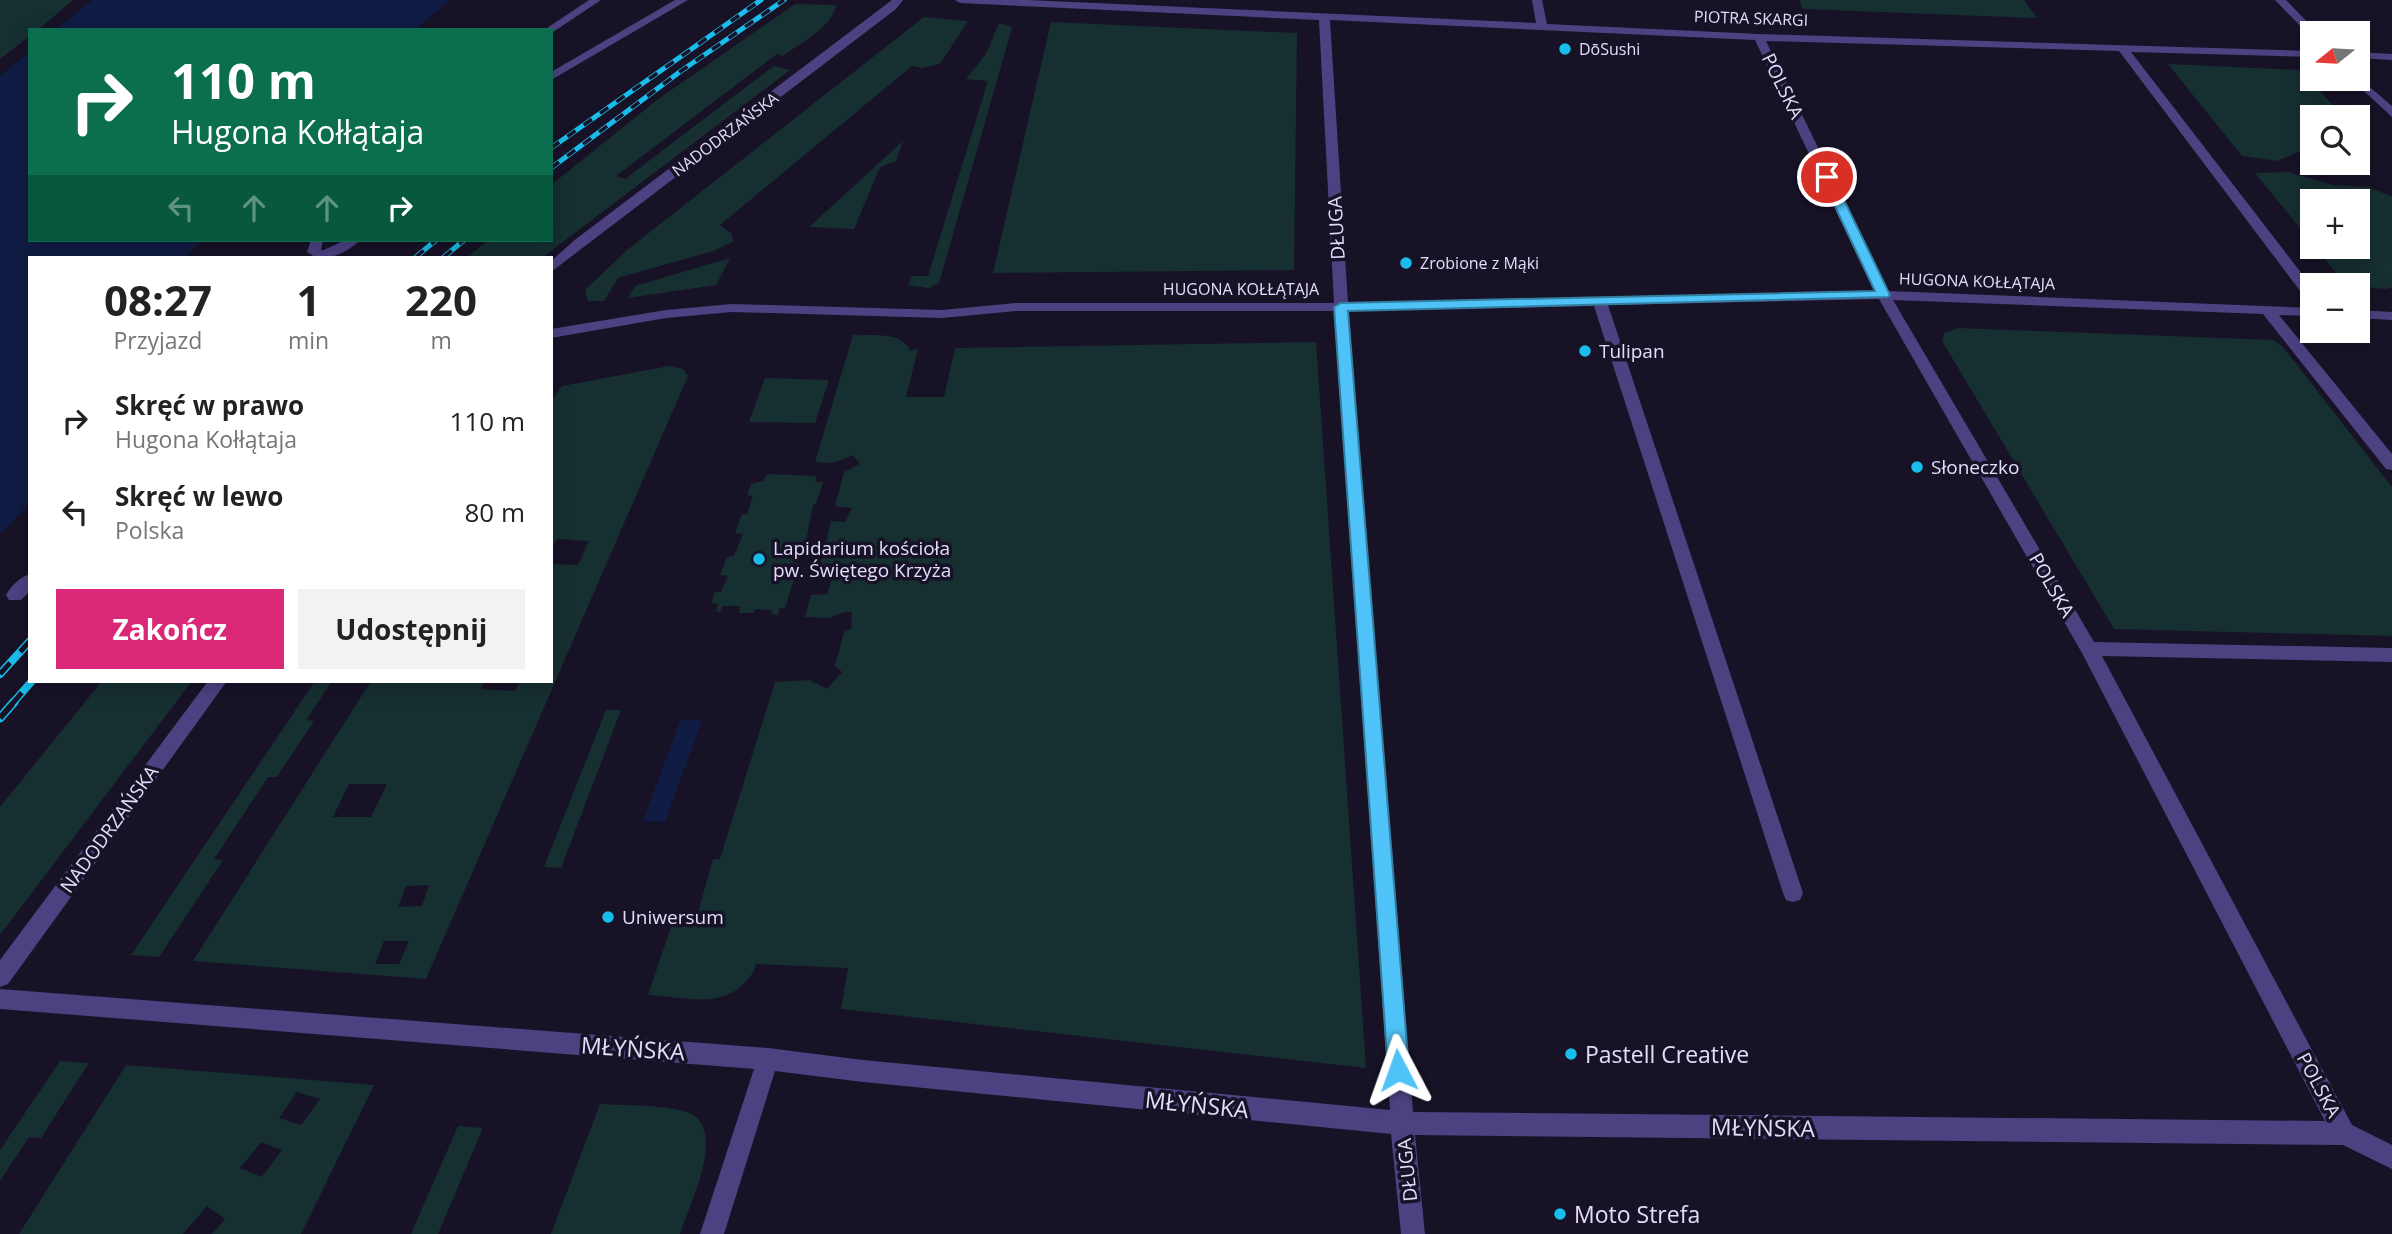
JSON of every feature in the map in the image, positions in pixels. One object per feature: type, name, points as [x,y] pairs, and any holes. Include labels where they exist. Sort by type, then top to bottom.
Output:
[{"type":"street","points":[[552,28],[596,0]]},
{"type":"street","points":[[553,76],[683,0]]},
{"type":"street","name":"NADODRZAŃSKA","points":[[553,266],[581,242],[898,0]]},
{"type":"street","name":"PIOTRA SKARGI","points":[[960,0],[1759,37],[2300,54]]},
{"type":"street","points":[[1536,0],[1542,27]]},
{"type":"street","points":[[2280,0],[2301,21]]},
{"type":"street","name":"DŁUGA","points":[[1324,16],[1341,307],[1402,1124],[1413,1234]]},
{"type":"street","name":"POLSKA","points":[[1759,37],[1883,295],[2089,649],[2344,1133]]},
{"type":"street","points":[[2122,48],[2300,281]]},
{"type":"street","points":[[2370,56],[2392,57]]},
{"type":"street","points":[[2369,91],[2392,113]]},
{"type":"street","points":[[316,242],[314,252],[321,256],[334,253],[350,242]]},
{"type":"street","name":"HUGONA KOŁŁĄTAJA","points":[[553,334],[666,314],[732,308],[942,314],[1016,307],[1341,307],[1883,295],[2300,312]]},
{"type":"street","points":[[1600,303],[1793,893]]},
{"type":"street","points":[[2268,311],[2392,465]]},
{"type":"street","points":[[2370,315],[2392,316]]},
{"type":"street","points":[[15,595],[28,582]]},
{"type":"street","points":[[2089,649],[2392,655]]},
{"type":"street","name":"NADODRZAŃSKA","points":[[0,977],[217,683]]},
{"type":"street","name":"MŁYŃSKA","points":[[0,999],[768,1059],[863,1071],[1402,1124],[2344,1133],[2392,1157]]},
{"type":"street","points":[[712,1234],[768,1059]]},
{"type":"green space","points":[[0,0],[73,0],[40,28],[28,28],[28,38],[0,59]]},
{"type":"green space","points":[[1799,0],[2024,0],[2037,18],[1803,9]]},
{"type":"green space","points":[[795,4],[836,5],[822,28],[783,56],[777,54],[616,176],[625,179],[774,66],[790,70],[544,256],[469,256],[486,242],[553,242],[553,183],[657,100]]},
{"type":"green space","points":[[924,17],[968,21],[940,64],[922,68],[912,66],[720,225],[732,234],[733,242],[713,251],[618,278],[604,301],[588,301],[585,290],[627,250]]},
{"type":"green space","points":[[1051,22],[1297,33],[1294,270],[993,273]]},
{"type":"green space","points":[[999,23],[1012,27],[939,283],[929,288],[908,285],[912,276],[928,276],[988,81],[966,79],[986,54]]},
{"type":"green space","points":[[2168,64],[2300,70],[2300,91],[2320,91],[2333,105],[2300,105],[2300,152],[2277,161],[2242,156]]},
{"type":"green space","points":[[903,141],[896,161],[880,167],[854,229],[809,227]]},
{"type":"green space","points":[[2288,172],[2333,185],[2369,187],[2392,197],[2392,287],[2370,287],[2370,273],[2336,273],[2325,259],[2370,259],[2370,189],[2300,189],[2300,228],[2255,173]]},
{"type":"green space","points":[[730,258],[716,285],[628,298],[635,286]]},
{"type":"green space","points":[[1958,328],[2273,340],[2283,347],[2392,487],[2392,636],[2114,629],[1942,341],[1944,333]]},
{"type":"green space","points":[[853,335],[894,337],[901,340],[910,351],[918,349],[906,397],[944,397],[955,348],[1316,342],[1366,1068],[841,1009],[848,968],[756,964],[748,979],[727,995],[689,999],[648,995],[676,912],[698,912],[713,859],[720,859],[775,682],[809,680],[827,689],[842,672],[835,666],[844,632],[851,629],[852,612],[829,618],[805,617],[811,595],[827,594],[832,579],[816,579],[822,557],[838,557],[841,542],[826,542],[831,521],[845,522],[852,508],[835,506],[844,472],[860,464],[853,455],[833,463],[815,462]]},
{"type":"green space","points":[[669,366],[683,369],[688,376],[426,979],[193,961],[370,683],[484,683],[481,689],[515,691],[519,683],[553,683],[553,564],[578,565],[589,541],[557,539],[553,547],[553,399],[562,386]],"holes":[[[349,784],[387,784],[371,817],[333,817]],[[429,885],[422,906],[398,907],[406,886]],[[384,941],[409,941],[399,964],[375,964]]]},
{"type":"green space","points":[[765,378],[829,380],[815,423],[749,422]]},
{"type":"green space","points":[[768,474],[817,476],[815,482],[823,482],[816,504],[813,505],[806,541],[802,542],[795,563],[799,563],[785,608],[780,608],[778,615],[771,614],[772,610],[756,609],[753,613],[739,613],[740,606],[723,606],[720,612],[716,611],[718,604],[711,603],[715,592],[721,592],[728,576],[720,575],[727,557],[734,556],[743,534],[735,533],[742,514],[747,514],[753,496],[747,495],[751,484],[763,481]]},
{"type":"green space","points":[[100,683],[190,683],[0,935],[0,807]]},
{"type":"green space","points":[[314,683],[331,683],[306,720],[314,721],[277,777],[268,777],[214,859],[223,860],[159,957],[131,955]]},
{"type":"green space","points":[[606,710],[621,710],[561,868],[544,867]]},
{"type":"green space","points":[[60,1061],[89,1063],[41,1138],[29,1137],[0,1181],[0,1150]]},
{"type":"green space","points":[[126,1065],[374,1085],[301,1234],[212,1234],[225,1219],[207,1206],[183,1234],[19,1234]],"holes":[[[297,1092],[320,1099],[301,1125],[279,1118]],[[261,1142],[282,1150],[262,1177],[240,1168]]]},
{"type":"green space","points":[[600,1104],[666,1108],[687,1112],[699,1120],[705,1133],[703,1168],[680,1234],[551,1234]]},
{"type":"green space","points":[[458,1126],[483,1128],[438,1234],[411,1234]]},
{"type":"water","points":[[92,0],[450,0],[417,28],[58,28]]},
{"type":"water","points":[[28,53],[28,242],[199,242],[187,256],[28,256],[28,500],[25,508],[0,535],[0,76]]},
{"type":"water","points":[[681,719],[702,720],[665,822],[643,821]]},
{"type":"railway","points":[[553,147],[761,0]]},
{"type":"railway","points":[[553,167],[681,71],[784,0]]},
{"type":"railway","points":[[417,256],[434,242]]},
{"type":"railway","points":[[445,256],[462,242]]},
{"type":"railway","points":[[0,674],[28,643]]},
{"type":"railway","points":[[12,704],[30,683]]},
{"type":"railway","points":[[0,718],[14,702]]},
{"type":"place","name":"DōSushi","points":[[1565,49]]},
{"type":"place","name":"Zrobione z Mąki","points":[[1406,263]]},
{"type":"place","name":"Tulipan","points":[[1585,351]]},
{"type":"place","name":"Słoneczko","points":[[1917,467]]},
{"type":"place","name":"Lapidarium kościoła pw. Świętego Krzyża","points":[[759,559]]},
{"type":"place","name":"Uniwersum","points":[[608,917]]},
{"type":"place","name":"Pastell Creative","points":[[1571,1054]]},
{"type":"place","name":"Moto Strefa","points":[[1560,1214]]},
{"type":"route","points":[[1398,1070],[1341,307],[1883,295],[1827,177]]}]
